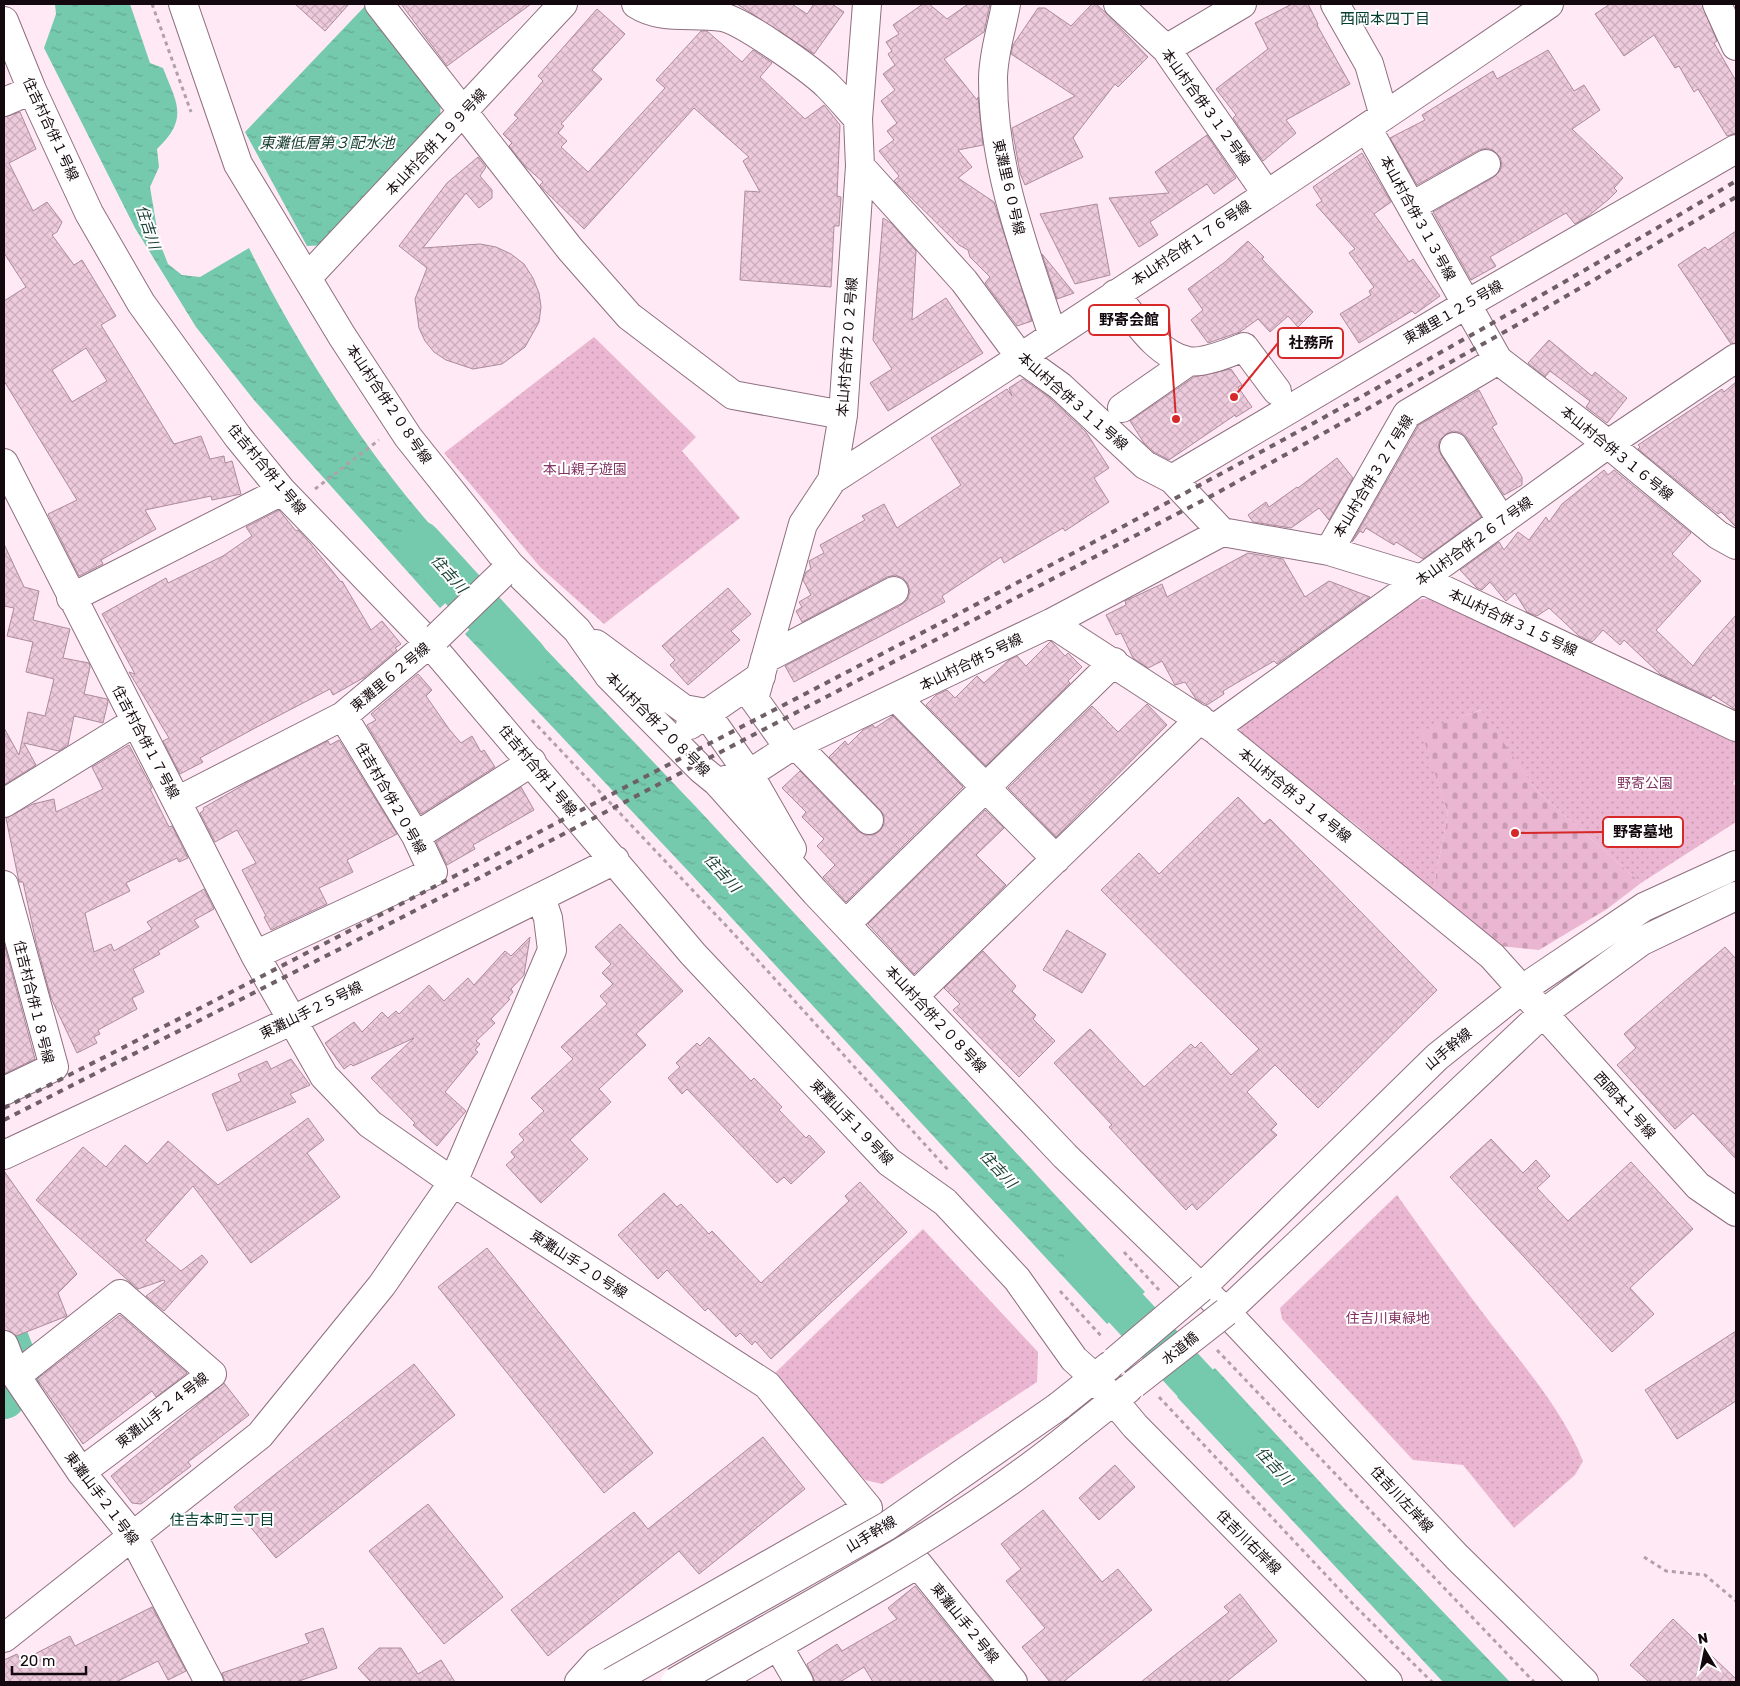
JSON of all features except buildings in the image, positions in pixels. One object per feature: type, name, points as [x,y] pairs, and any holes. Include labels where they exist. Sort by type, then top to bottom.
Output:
[{"type":"street","name":"本山村合併２０８号線","points":[[183,4],[238,164],[307,278],[408,437],[506,569],[577,630],[609,676],[709,776],[815,892],[1065,1156],[1226,1312]]},
{"type":"street","points":[[379,4],[570,249],[629,316],[732,394],[842,415]]},
{"type":"street","name":"本山村合併１９９号線","points":[[307,278],[563,4]]},
{"type":"street","points":[[636,4],[646,10],[681,16],[723,17],[760,35],[826,84],[858,119]]},
{"type":"street","name":"本山村合併２０２号線","points":[[792,747],[754,699],[803,524],[832,480],[842,415],[860,166],[858,119],[867,4]]},
{"type":"street","name":"東灘里６０号線","points":[[1006,4],[993,77],[998,150],[1012,210],[1054,336]]},
{"type":"street","name":"本山村合併３１２号線","points":[[1118,4],[1166,49],[1266,193]]},
{"type":"street","points":[[1166,49],[1242,4]]},
{"type":"street","name":"本山村合併３１３号線","points":[[1335,4],[1369,64],[1376,122],[1412,206],[1498,360]]},
{"type":"street","name":"本山村合併１７６号線","points":[[832,480],[1021,358],[1266,193],[1376,122],[1549,4]]},
{"type":"street","points":[[1717,4],[1736,46]]},
{"type":"street","name":"住吉村合併１号線","points":[[4,21],[32,90],[89,213],[141,303],[238,437],[282,491],[434,641],[532,762],[615,860]]},
{"type":"street","points":[[4,102],[32,90]]},
{"type":"street","name":"東灘里１２５号線","points":[[1172,479],[1283,400],[1467,304],[1736,149]]},
{"type":"street","points":[[1412,206],[1486,164]]},
{"type":"street","name":"本山村合併３１１号線","points":[[860,166],[964,281],[1021,358],[1060,386],[1145,465],[1172,479],[1222,532]]},
{"type":"street","points":[[1115,294],[1164,351],[1188,362]]},
{"type":"street","points":[[1122,408],[1188,362],[1214,358],[1244,348],[1283,400]]},
{"type":"street","name":"本山村合併２６７号線","points":[[914,996],[1056,859],[1207,724],[1421,580],[1608,444],[1736,358]]},
{"type":"street","name":"本山村合併３１６号線","points":[[1498,360],[1608,444],[1718,535],[1736,545]]},
{"type":"street","name":"本山村合併３２７号線","points":[[1329,550],[1407,414],[1498,360]]},
{"type":"street","points":[[1454,447],[1502,521]]},
{"type":"street","name":"住吉村合併１７号線","points":[[4,463],[71,598],[255,956],[293,1020]]},
{"type":"street","points":[[71,598],[282,491]]},
{"type":"street","name":"本山村合併３１５号線","points":[[1222,532],[1329,550],[1421,580],[1736,727]]},
{"type":"street","name":"本山村合併５号線","points":[[709,776],[749,774],[792,747],[1051,623],[1222,532]]},
{"type":"street","name":"東灘里６２号線","points":[[343,716],[434,641],[506,569]]},
{"type":"street","points":[[709,776],[689,739],[690,724],[706,714],[763,667],[894,591]]},
{"type":"street","name":"本山村合併３１４号線","points":[[1051,623],[1114,662],[1207,724],[1492,956],[1521,990]]},
{"type":"street","points":[[577,630],[684,709],[706,714],[749,774],[815,892]]},
{"type":"street","points":[[846,924],[1114,662]]},
{"type":"street","points":[[897,698],[1056,859]]},
{"type":"street","points":[[177,801],[343,716]]},
{"type":"street","name":"住吉村合併２０号線","points":[[255,956],[433,872],[416,836],[343,716]]},
{"type":"street","points":[[4,803],[135,722]]},
{"type":"street","points":[[792,747],[868,820]]},
{"type":"street","points":[[416,836],[532,762]]},
{"type":"street","name":"東灘山手２５号線","points":[[4,1155],[293,1020],[615,860]]},
{"type":"street","name":"東灘山手１９号線","points":[[615,860],[693,954],[883,1155],[945,1202],[1017,1279],[1074,1358],[1105,1360],[1112,1401]]},
{"type":"street","name":"山手幹線","points":[[1201,1288],[1437,1057],[1521,990],[1644,907],[1736,865]]},
{"type":"street","name":"住吉村合併１８号線","points":[[4,885],[54,1067],[4,1091]]},
{"type":"street","points":[[1226,1312],[1542,1014],[1642,941],[1736,896]]},
{"type":"street","points":[[4,1638],[260,1435],[382,1284],[453,1182],[552,950],[548,918],[541,898]]},
{"type":"street","name":"西岡本１号線","points":[[1521,990],[1698,1186],[1736,1212]]},
{"type":"street","name":"東灘山手２０号線","points":[[293,1020],[324,1076],[370,1124],[453,1182],[767,1385],[868,1508],[597,1662],[579,1682]]},
{"type":"street","points":[[1105,1360],[1201,1288]]},
{"type":"street","name":"東灘山手２４号線","points":[[16,1376],[120,1294],[212,1374],[81,1472]]},
{"type":"street","name":"水道橋","points":[[1144,1388],[1226,1312]]},
{"type":"street","name":"住吉川左岸線","points":[[1226,1312],[1457,1557],[1584,1682]]},
{"type":"street","name":"東灘山手２１号線","points":[[4,1344],[16,1376],[81,1472],[132,1535],[209,1682]]},
{"type":"street","name":"山手幹線","points":[[611,1682],[887,1526],[1059,1406],[1105,1360]]},
{"type":"street","points":[[674,1682],[908,1547],[1036,1464],[1112,1401],[1144,1388]]},
{"type":"street","name":"住吉川右岸線","points":[[1112,1401],[1143,1436],[1388,1682]]},
{"type":"street","name":"東灘山手２号線","points":[[778,1646],[918,1564],[1013,1682]]},
{"type":"street","points":[[716,1682],[778,1646],[799,1682]]},
{"type":"path","points":[[314,490],[378,440]]},
{"type":"path","points":[[308,483],[320,496]]},
{"type":"path","points":[[528,716],[733,933],[952,1175]]},
{"type":"path","points":[[1060,1290],[1105,1360]]},
{"type":"path","points":[[1144,1388],[1354,1605],[1432,1682]]},
{"type":"path","points":[[1644,1557],[1666,1571],[1705,1575],[1736,1601]]},
{"type":"green space","name":"本山親子遊園","points":[[594,337],[696,437],[682,451],[740,518],[604,624],[541,568],[444,453]]},
{"type":"green space","name":"野寄公園","points":[[1434,598],[1736,740],[1736,777],[1733,784],[1736,786],[1736,822],[1641,883],[1537,791],[1481,710],[1421,731],[1448,814],[1433,890],[1354,823],[1242,739],[1239,724],[1414,600]]},
{"type":"green space","points":[[1482,710],[1537,791],[1641,883],[1607,909],[1539,950],[1500,946],[1433,890],[1448,814],[1420,730]]},
{"type":"green space","name":"住吉川東緑地","points":[[1397,1195],[1554,1407],[1583,1461],[1575,1475],[1514,1528],[1463,1465],[1413,1460],[1282,1319],[1280,1308]]},
{"type":"green space","points":[[923,1229],[1038,1352],[1037,1382],[882,1484],[865,1480],[772,1376]]},
{"type":"water","points":[[55,4],[130,4],[150,63],[163,68],[176,101],[177,119],[167,138],[157,149],[159,167],[150,187],[159,241],[168,264],[182,275],[200,277],[249,248],[296,335],[350,420],[410,501],[476,575],[440,608],[254,400],[196,327],[135,228],[44,48],[56,14]]},
{"type":"water","name":"東灘低層第３配水池","points":[[367,4],[441,101],[440,117],[326,245],[307,246],[245,132]]},
{"type":"water","points":[[499,600],[698,809],[1145,1292],[1107,1324],[691,874],[465,634]]},
{"type":"water","points":[[1215,1368],[1343,1507],[1510,1682],[1443,1682],[1177,1397]]},
{"type":"waterway","name":"住吉川","points":[[420,543],[525,658]]},
{"type":"waterway","name":"住吉川","points":[[1085,1264],[1236,1427]]},
{"type":"waterway","points":[[4,1332],[20,1374],[4,1397]]},
{"type":"railway","points":[[4,1108],[798,698],[1204,483],[1471,335],[1736,181]]},
{"type":"railway","points":[[4,1120],[481,877],[1217,493],[1515,326],[1736,197]]},
{"type":"place","name":"社務所","points":[[1234,397]]},
{"type":"place","name":"野寄会館","points":[[1176,419]]},
{"type":"place","name":"野寄墓地","points":[[1515,833]]},
{"type":"district","name":"西岡本四丁目","points":[[1385,19]]},
{"type":"district","name":"住吉本町三丁目","points":[[222,1520]]}]
